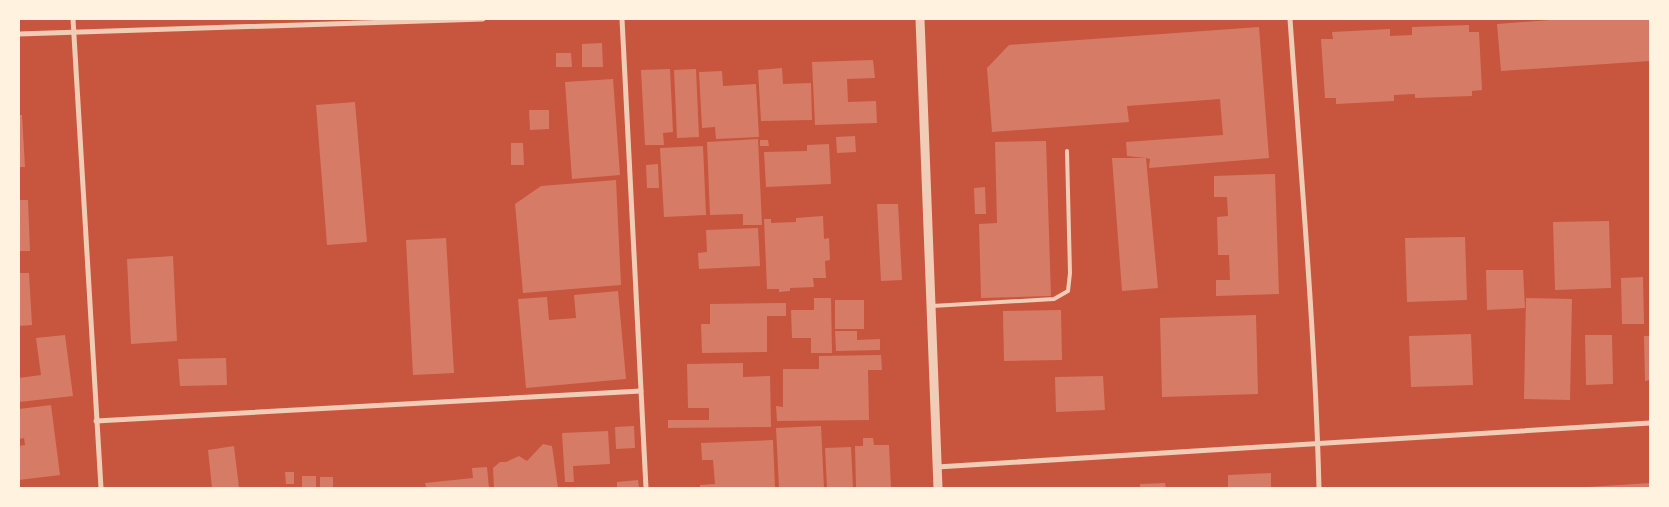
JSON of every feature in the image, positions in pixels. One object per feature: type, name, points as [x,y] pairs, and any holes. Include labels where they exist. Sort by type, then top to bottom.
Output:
[{"type":"street","points":[[73,19],[101,488]]},
{"type":"street","points":[[19,34],[483,19]]},
{"type":"street","points":[[622,19],[646,488]]},
{"type":"street","points":[[920,19],[938,488]]},
{"type":"street","points":[[1290,19],[1303,200],[1319,488]]},
{"type":"street","points":[[96,421],[641,391]]},
{"type":"street","points":[[937,467],[1650,423]]},
{"type":"lane","points":[[932,306],[1054,299],[1068,291],[1070,273],[1067,151]]},
{"type":"building","points":[[1563,19],[1650,19],[1650,61],[1501,71],[1497,24]]},
{"type":"building","points":[[1469,25],[1469,32],[1479,32],[1482,90],[1472,91],[1472,96],[1415,98],[1415,94],[1394,95],[1394,101],[1336,104],[1336,98],[1325,98],[1321,39],[1333,39],[1332,32],[1390,29],[1390,36],[1412,35],[1412,27]]},
{"type":"building","points":[[1259,27],[1269,158],[1149,168],[1150,159],[1127,156],[1126,142],[1223,135],[1220,99],[1127,106],[1129,122],[992,132],[987,68],[1009,45]]},
{"type":"building","points":[[602,43],[603,67],[582,67],[582,44]]},
{"type":"building","points":[[556,53],[571,53],[572,67],[556,67]]},
{"type":"building","points":[[873,60],[875,78],[847,79],[848,102],[876,101],[877,123],[815,125],[812,62]]},
{"type":"building","points":[[782,68],[783,84],[811,83],[812,120],[761,121],[758,70]]},
{"type":"building","points":[[670,69],[673,132],[663,133],[664,145],[645,145],[641,70]]},
{"type":"building","points":[[696,69],[699,137],[677,138],[674,70]]},
{"type":"building","points":[[722,71],[723,86],[756,84],[759,137],[716,139],[715,127],[702,128],[699,72]]},
{"type":"building","points":[[613,79],[620,175],[572,179],[565,82]]},
{"type":"building","points":[[355,102],[367,242],[327,245],[316,105]]},
{"type":"building","points":[[529,110],[549,110],[549,129],[530,130]]},
{"type":"building","points":[[19,115],[22,115],[25,167],[19,167]]},
{"type":"building","points":[[855,136],[856,152],[837,153],[836,137]]},
{"type":"building","points":[[758,139],[762,225],[743,225],[743,214],[710,215],[707,142]]},
{"type":"building","points":[[760,140],[768,140],[769,146],[760,146]]},
{"type":"building","points":[[1046,141],[1051,296],[981,298],[979,224],[997,223],[995,142]]},
{"type":"building","points":[[511,143],[523,143],[524,165],[511,165]]},
{"type":"building","points":[[829,144],[831,184],[766,187],[764,152],[807,151],[807,145]]},
{"type":"building","points":[[703,146],[706,215],[664,217],[660,148]]},
{"type":"building","points":[[1112,158],[1146,158],[1158,288],[1122,291]]},
{"type":"building","points":[[658,164],[659,188],[647,188],[646,165]]},
{"type":"building","points":[[1275,174],[1279,294],[1216,296],[1216,280],[1230,280],[1229,255],[1218,255],[1217,217],[1228,216],[1227,197],[1214,197],[1214,176]]},
{"type":"building","points":[[616,180],[621,285],[523,293],[515,204],[541,186]]},
{"type":"building","points":[[985,187],[986,214],[975,214],[974,188]]},
{"type":"building","points":[[19,200],[28,200],[30,251],[19,251]]},
{"type":"building","points":[[877,204],[898,204],[902,280],[881,281]]},
{"type":"building","points":[[823,216],[824,239],[829,238],[830,260],[825,261],[826,278],[813,278],[814,287],[790,288],[790,291],[779,292],[779,289],[767,289],[764,219],[771,219],[771,223],[796,222],[796,218]]},
{"type":"building","points":[[1609,221],[1611,288],[1555,290],[1553,222]]},
{"type":"building","points":[[758,228],[760,266],[699,269],[698,253],[707,252],[706,230]]},
{"type":"building","points":[[1465,237],[1467,300],[1407,302],[1405,238]]},
{"type":"building","points":[[446,238],[454,373],[413,375],[406,240]]},
{"type":"building","points":[[173,256],[177,341],[131,344],[127,259]]},
{"type":"building","points":[[1486,270],[1523,270],[1525,308],[1487,310]]},
{"type":"building","points":[[19,273],[29,273],[32,325],[19,326]]},
{"type":"building","points":[[1643,277],[1644,324],[1622,324],[1621,278]]},
{"type":"building","points":[[618,291],[626,379],[526,388],[518,299],[547,297],[549,320],[576,318],[574,295]]},
{"type":"building","points":[[814,298],[831,298],[832,353],[811,353],[811,338],[792,338],[791,310],[814,310]]},
{"type":"building","points":[[1526,298],[1572,299],[1570,400],[1524,399]]},
{"type":"building","points":[[835,300],[864,300],[864,329],[835,329]]},
{"type":"building","points":[[786,303],[786,316],[767,316],[767,352],[702,353],[701,324],[710,324],[710,304]]},
{"type":"building","points":[[1061,310],[1062,360],[1004,361],[1003,311]]},
{"type":"building","points":[[1256,315],[1258,394],[1162,397],[1160,318]]},
{"type":"building","points":[[835,331],[857,331],[857,340],[880,339],[880,350],[836,351]]},
{"type":"building","points":[[1471,334],[1473,385],[1411,387],[1409,336]]},
{"type":"building","points":[[65,335],[73,396],[19,402],[19,378],[41,375],[36,338]]},
{"type":"building","points":[[1585,335],[1612,335],[1613,384],[1586,385]]},
{"type":"building","points":[[1644,336],[1650,336],[1650,380],[1645,381]]},
{"type":"building","points":[[881,355],[882,370],[868,370],[869,420],[777,421],[776,406],[783,407],[783,369],[819,369],[819,356]]},
{"type":"building","points":[[226,358],[227,385],[180,386],[178,359]]},
{"type":"building","points":[[743,363],[743,377],[770,376],[771,427],[668,428],[668,420],[709,420],[709,408],[688,408],[687,364]]},
{"type":"building","points":[[1103,376],[1105,410],[1056,412],[1055,377]]},
{"type":"building","points":[[51,405],[60,475],[19,480],[19,446],[25,445],[24,438],[19,439],[19,409]]},
{"type":"building","points":[[634,426],[635,448],[616,449],[615,427]]},
{"type":"building","points":[[821,426],[824,488],[779,488],[776,428]]},
{"type":"building","points":[[608,431],[610,464],[573,466],[574,482],[565,482],[562,433]]},
{"type":"building","points":[[863,438],[873,438],[874,445],[889,445],[891,488],[856,488],[855,446],[863,446]]},
{"type":"building","points":[[773,440],[775,488],[700,488],[700,485],[715,484],[713,460],[702,460],[701,443]]},
{"type":"building","points":[[543,444],[552,446],[558,488],[494,488],[493,468],[500,462],[506,462],[519,456],[527,461]]},
{"type":"building","points":[[234,446],[239,488],[212,488],[208,450]]},
{"type":"building","points":[[851,447],[853,488],[827,488],[825,448]]},
{"type":"building","points":[[487,467],[489,488],[426,488],[425,483],[473,478],[472,468]]},
{"type":"building","points":[[285,472],[294,472],[294,484],[286,484]]},
{"type":"building","points":[[1271,473],[1271,488],[1228,488],[1228,475]]},
{"type":"building","points":[[302,476],[316,476],[316,488],[302,488]]},
{"type":"building","points":[[320,477],[333,477],[333,488],[320,488]]},
{"type":"building","points":[[638,480],[639,488],[617,488],[617,482]]},
{"type":"building","points":[[1165,483],[1166,488],[1140,488],[1140,484]]},
{"type":"building","points":[[1650,483],[1650,488],[1587,488],[1587,487]]}]
